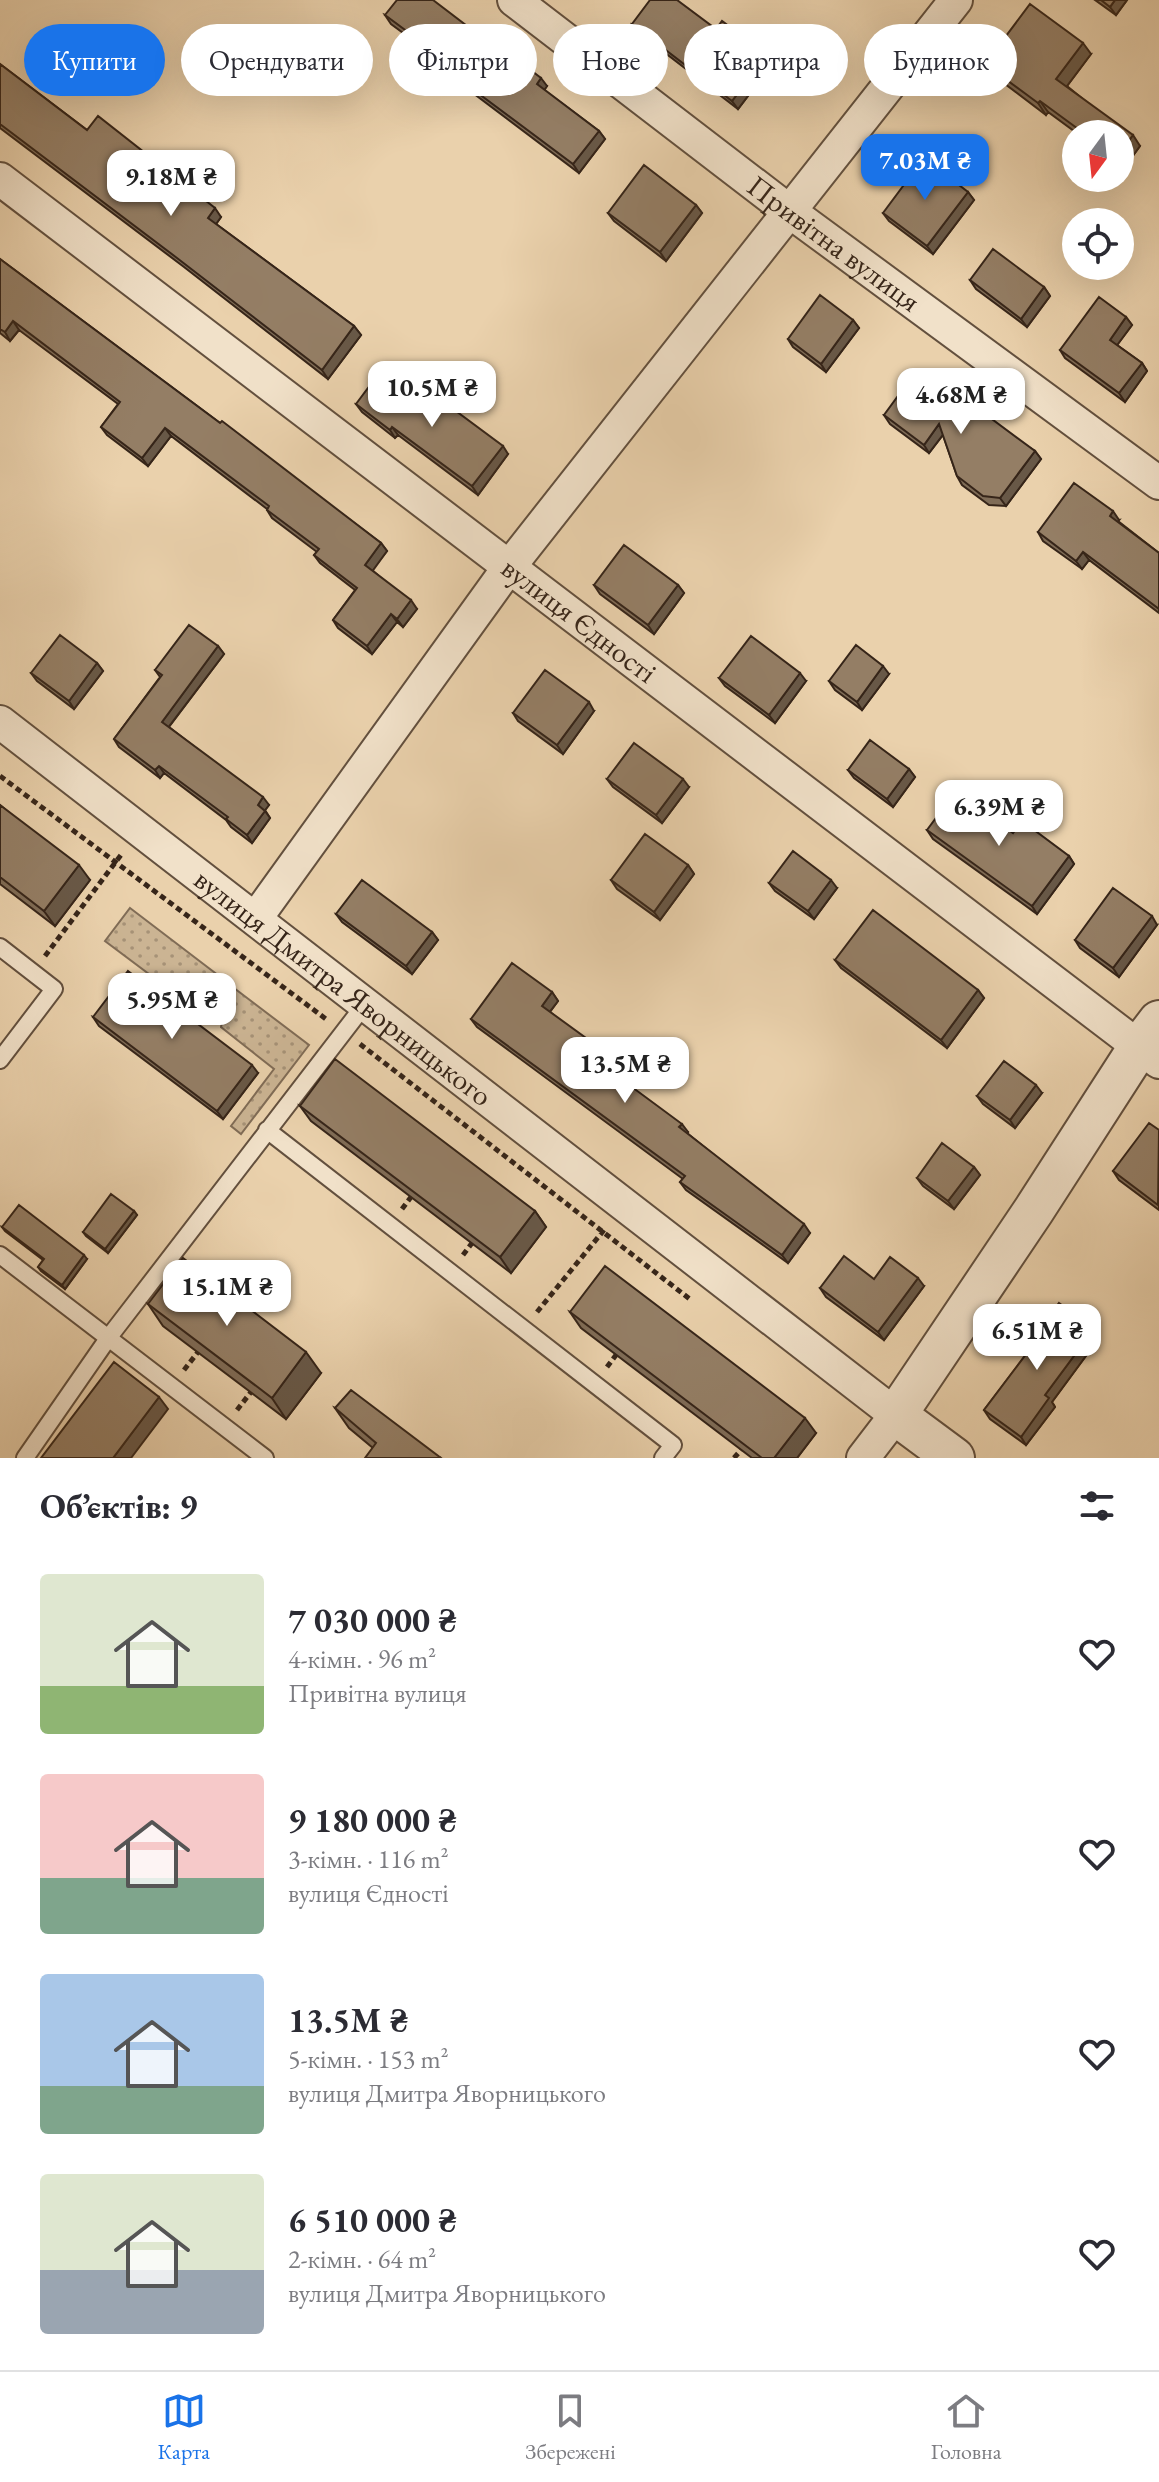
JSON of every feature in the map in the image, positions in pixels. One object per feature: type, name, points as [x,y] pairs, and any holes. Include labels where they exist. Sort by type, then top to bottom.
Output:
[{"type":"street","name":"Привітна вулиця","points":[[514,0],[789,211],[1159,483]]},
{"type":"street","points":[[256,918],[509,567],[956,0]]},
{"type":"street","name":"вулиця Єдності","points":[[0,179],[509,567],[1152,1043]]},
{"type":"street","name":"вулиця Дмитра Яворницького","points":[[0,722],[954,1458]]},
{"type":"street","points":[[863,1458],[896,1415],[1034,1210],[1152,1043]]},
{"type":"lane","points":[[0,947],[54,989],[0,1060]]},
{"type":"lane","points":[[25,1458],[109,1337],[366,1003]]},
{"type":"lane","points":[[267,1130],[673,1445],[663,1458]]},
{"type":"lane","points":[[0,1255],[265,1458]]},
{"type":"path","points":[[0,776],[343,1032],[701,1308]]},
{"type":"path","points":[[33,972],[141,830]]},
{"type":"path","points":[[523,1328],[625,1204]]},
{"type":"path","points":[[734,1458],[741,1450]]},
{"type":"shaded area","points":[[130,908],[223,979],[205,1005],[191,993],[185,1001],[105,941]]},
{"type":"shaded area","points":[[230,985],[309,1045],[241,1134],[231,1126],[274,1069],[221,1027],[223,1018],[213,1011]]},
{"type":"building","points":[[397,0],[433,0],[465,24],[397,24],[385,15]]},
{"type":"building","points":[[650,0],[677,0],[709,24],[684,24],[684,64],[668,52],[668,24],[632,24]]},
{"type":"building","points":[[1101,0],[1115,0],[1110,7]]},
{"type":"building","points":[[1030,4],[1083,43],[1056,79],[1112,120],[1066,120],[1017,88],[1015,24]]},
{"type":"building","points":[[0,64],[24,82],[24,96],[42,96],[87,130],[98,116],[215,208],[208,218],[354,326],[322,370],[0,124]]},
{"type":"building","points":[[537,84],[599,131],[573,164],[482,96],[537,96]]},
{"type":"building","points":[[924,158],[968,192],[927,246],[883,213]]},
{"type":"building","points":[[644,165],[696,205],[660,252],[608,213]]},
{"type":"building","points":[[993,249],[1044,287],[1021,319],[970,280]]},
{"type":"building","points":[[0,259],[220,423],[222,421],[381,543],[365,565],[411,600],[397,619],[391,614],[367,646],[333,620],[357,588],[314,555],[319,549],[267,510],[269,506],[165,428],[142,458],[101,427],[120,402],[13,321],[5,332],[0,329]]},
{"type":"building","points":[[820,295],[853,320],[821,364],[788,339]]},
{"type":"building","points":[[1099,297],[1126,317],[1110,340],[1142,363],[1119,393],[1060,350]]},
{"type":"building","points":[[917,370],[982,418],[985,414],[1035,451],[1000,498],[983,496],[957,476],[939,424],[924,445],[884,415]]},
{"type":"building","points":[[380,372],[433,412],[441,400],[503,446],[472,486],[356,404]]},
{"type":"building","points":[[1074,483],[1113,511],[1110,516],[1159,553],[1159,609],[1083,552],[1076,561],[1038,532]]},
{"type":"building","points":[[624,545],[678,585],[648,625],[594,585]]},
{"type":"building","points":[[189,625],[218,646],[162,722],[263,797],[258,805],[265,811],[247,835],[226,819],[228,817],[159,766],[155,770],[114,739],[162,675],[155,670]]},
{"type":"building","points":[[60,635],[97,663],[69,701],[31,673]]},
{"type":"building","points":[[751,636],[800,673],[769,715],[719,678]]},
{"type":"building","points":[[856,645],[883,666],[857,702],[829,681]]},
{"type":"building","points":[[545,670],[589,702],[557,745],[513,713]]},
{"type":"building","points":[[870,740],[909,769],[887,799],[848,770]]},
{"type":"building","points":[[634,743],[683,779],[656,815],[607,779]]},
{"type":"building","points":[[956,791],[1013,833],[1022,821],[1069,856],[1032,906],[927,830]]},
{"type":"building","points":[[0,805],[79,865],[44,911],[0,877]]},
{"type":"building","points":[[645,834],[688,865],[654,912],[611,880]]},
{"type":"building","points":[[793,851],[831,880],[808,911],[769,883]]},
{"type":"building","points":[[362,880],[432,932],[406,966],[336,914]]},
{"type":"building","points":[[1113,888],[1152,916],[1113,968],[1075,940]]},
{"type":"building","points":[[873,910],[978,990],[941,1040],[835,960]]},
{"type":"building","points":[[512,963],[552,992],[542,1006],[597,1046],[590,1056],[682,1124],[679,1127],[804,1224],[782,1255],[680,1182],[685,1176],[471,1019]]},
{"type":"building","points":[[128,971],[252,1065],[217,1111],[93,1017]]},
{"type":"building","points":[[335,1059],[535,1211],[500,1257],[300,1106]]},
{"type":"building","points":[[1004,1061],[1036,1085],[1010,1120],[977,1096]]},
{"type":"building","points":[[1149,1123],[1159,1130],[1158,1205],[1113,1171]]},
{"type":"building","points":[[942,1143],[974,1167],[948,1201],[917,1178]]},
{"type":"building","points":[[111,1194],[134,1211],[105,1249],[83,1232]]},
{"type":"building","points":[[19,1205],[84,1255],[62,1285],[38,1267],[44,1259],[2,1227]]},
{"type":"building","points":[[844,1256],[874,1279],[890,1257],[918,1278],[878,1332],[820,1288]]},
{"type":"building","points":[[183,1258],[306,1352],[272,1398],[148,1304]]},
{"type":"building","points":[[605,1266],[805,1418],[774,1458],[762,1458],[570,1312]]},
{"type":"building","points":[[1059,1303],[1082,1320],[1073,1333],[1085,1341],[1045,1395],[1049,1398],[1021,1437],[984,1410],[1039,1337],[1036,1334]]},
{"type":"building","points":[[114,1362],[159,1397],[113,1458],[41,1458]]},
{"type":"building","points":[[351,1390],[441,1458],[365,1458],[376,1443],[335,1408]]}]
